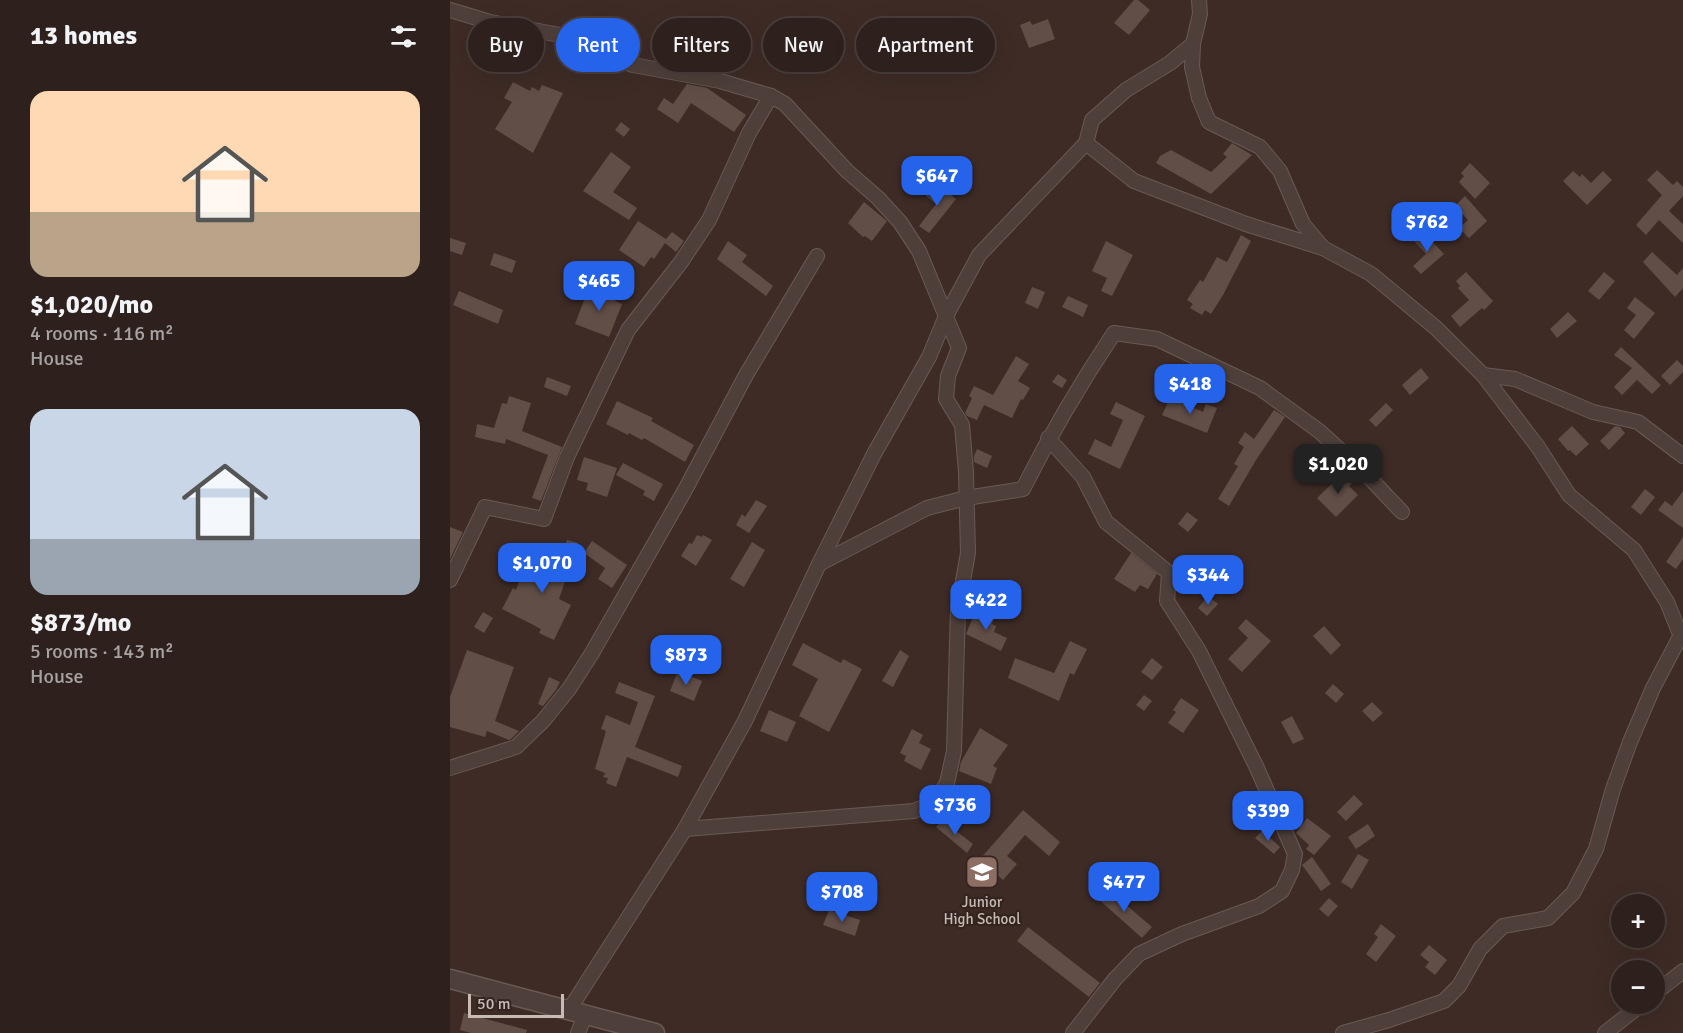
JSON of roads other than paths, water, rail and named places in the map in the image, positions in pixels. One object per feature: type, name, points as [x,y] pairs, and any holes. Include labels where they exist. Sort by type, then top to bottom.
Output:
[{"type":"street","points":[[1199,0],[1200,14],[1193,44],[1192,67],[1199,98],[1209,122],[1260,147],[1280,171],[1303,224],[1323,248]]},
{"type":"street","points":[[450,10],[490,22],[560,35],[633,65],[720,81],[771,96],[785,104],[847,171],[878,198],[900,222],[919,251],[959,348],[948,376],[946,399],[962,425],[968,553],[958,609],[954,752],[947,783],[935,802],[914,811],[685,829]]},
{"type":"street","points":[[578,1033],[577,1013],[745,722],[819,564],[874,454],[929,357],[946,316],[979,255],[1086,143],[1092,120],[1126,90],[1170,63],[1193,44]]},
{"type":"street","points":[[450,580],[485,507],[544,519],[567,457],[628,330],[681,262],[709,220],[749,133],[771,96]]},
{"type":"street","points":[[1086,143],[1134,181],[1246,224],[1323,248],[1371,274],[1436,328],[1483,375],[1538,447],[1569,495],[1634,550],[1667,602],[1682,632],[1653,688],[1630,742],[1613,789],[1596,849],[1573,893],[1548,918],[1503,926],[1480,949],[1459,986],[1444,1001],[1343,1033]]},
{"type":"street","points":[[450,768],[516,747],[543,721],[569,689],[685,490],[746,375],[817,256]]},
{"type":"street","points":[[819,564],[927,508],[966,498],[1023,489],[1048,438],[1114,333],[1157,339],[1260,388],[1319,431],[1362,470],[1402,512]]},
{"type":"street","points":[[1483,375],[1515,379],[1593,412],[1638,422],[1683,456]]},
{"type":"street","points":[[1048,438],[1083,477],[1106,522],[1168,573],[1167,601],[1204,662],[1256,766],[1295,854],[1292,870],[1282,891],[1259,906],[1182,933],[1139,954],[1115,979],[1073,1033]]},
{"type":"street","points":[[1665,985],[1683,971]]},
{"type":"street","points":[[450,979],[655,1033]]},
{"type":"street","points":[[1605,1033],[1629,1014]]},
{"type":"place","name":"Junior High School","points":[[982,872]]}]
